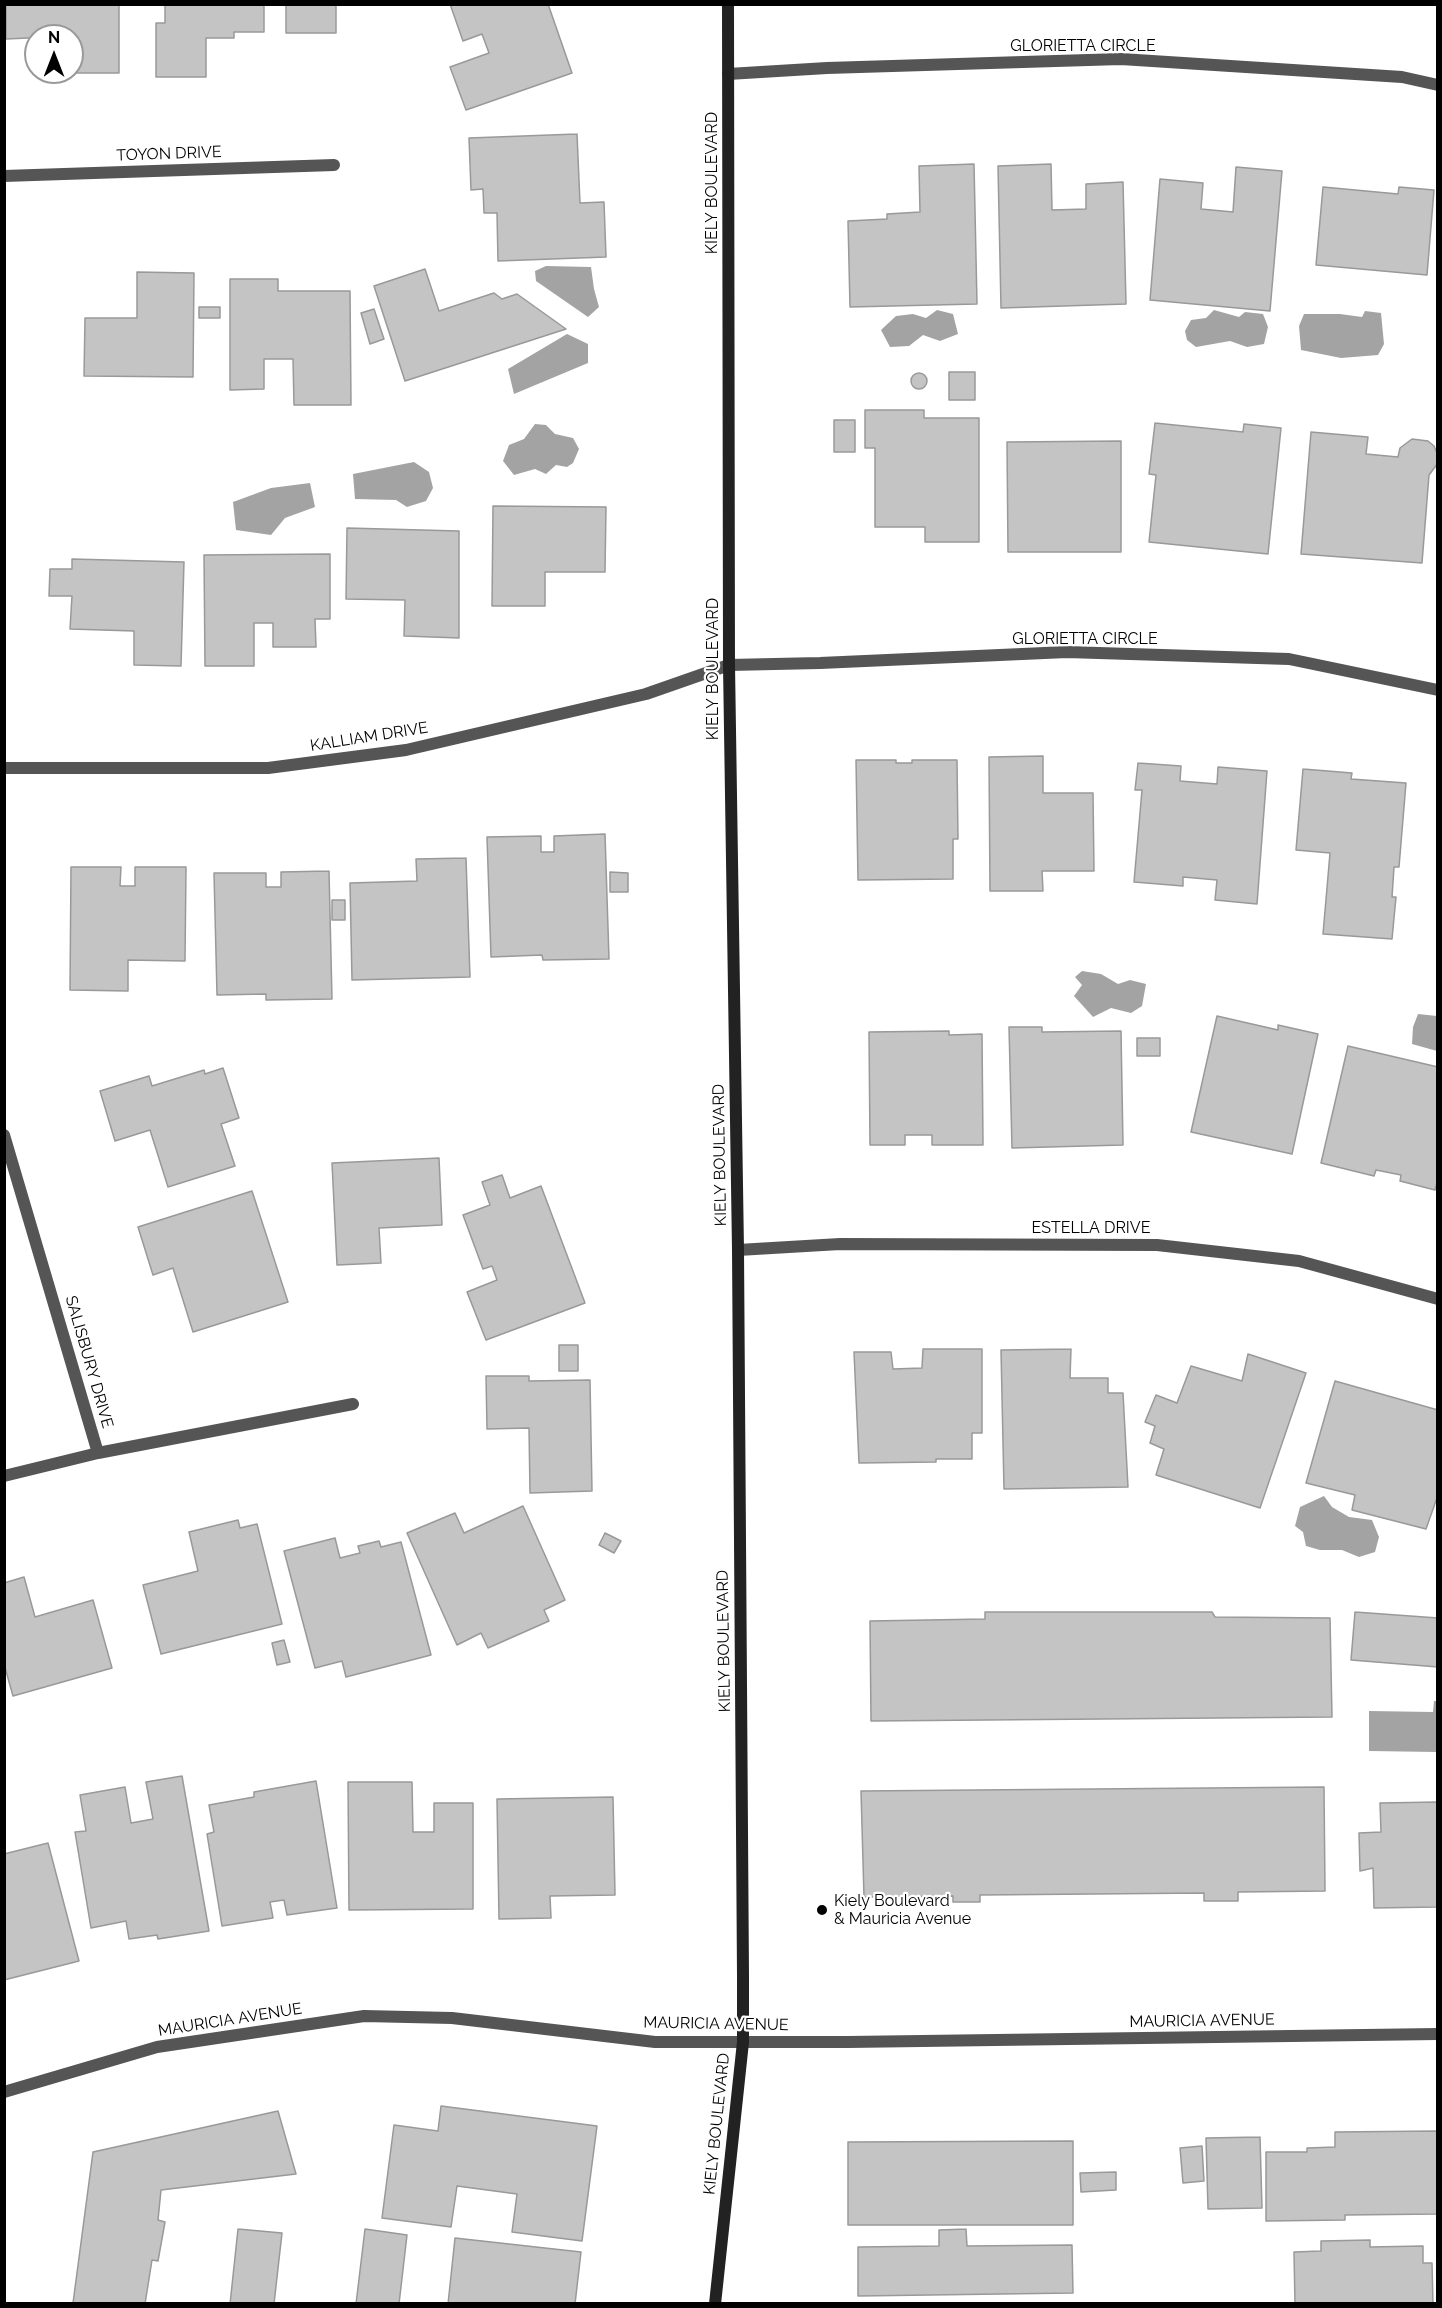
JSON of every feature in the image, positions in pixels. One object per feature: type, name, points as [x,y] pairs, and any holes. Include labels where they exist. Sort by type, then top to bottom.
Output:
[{"type":"main road","name":"KIELY BOULEVARD","points":[[715,2304],[742,2042],[743,1848],[738,1250],[729,665],[728,4]]},
{"type":"street","name":"GLORIETTA CIRCLE","points":[[728,74],[827,68],[1121,59],[1402,77],[1437,85]]},
{"type":"street","name":"TOYON DRIVE","points":[[4,176],[334,165]]},
{"type":"street","name":"GLORIETTA CIRCLE","points":[[729,665],[1067,652],[1289,659],[1437,690]]},
{"type":"street","name":"KALLIAM DRIVE","points":[[4,768],[268,768],[406,750],[646,694],[729,665]]},
{"type":"street","name":"SALISBURY DRIVE","points":[[4,1135],[98,1453],[353,1404]]},
{"type":"street","name":"ESTELLA DRIVE","points":[[738,1250],[840,1244],[1157,1245],[1299,1261],[1437,1299]]},
{"type":"street","points":[[4,1476],[98,1453]]},
{"type":"street","name":"MAURICIA AVENUE","points":[[4,2092],[157,2047],[364,2016],[452,2018],[655,2042],[1437,2034]]},
{"type":"shaded area","points":[[546,266],[591,267],[599,307],[588,317],[536,281],[535,271]]},
{"type":"shaded area","points":[[937,310],[953,314],[958,334],[940,341],[923,335],[909,346],[890,347],[881,330],[896,316],[913,314],[926,318]]},
{"type":"shaded area","points":[[1214,310],[1239,317],[1245,312],[1263,314],[1268,327],[1264,344],[1247,347],[1230,341],[1196,347],[1187,340],[1185,331],[1191,320],[1206,318]]},
{"type":"shaded area","points":[[1365,311],[1381,313],[1384,344],[1378,355],[1341,358],[1301,350],[1299,326],[1304,314],[1340,314],[1362,317]]},
{"type":"shaded area","points":[[567,334],[588,344],[588,363],[514,394],[508,369]]},
{"type":"shaded area","points":[[535,424],[546,425],[555,434],[573,438],[579,449],[573,463],[567,467],[556,465],[546,474],[535,469],[514,475],[503,461],[509,445],[524,439]]},
{"type":"shaded area","points":[[414,462],[429,472],[433,488],[426,501],[407,507],[396,500],[355,499],[353,474]]},
{"type":"shaded area","points":[[310,483],[315,507],[285,518],[271,535],[236,530],[233,502],[271,488]]},
{"type":"shaded area","points":[[1082,971],[1101,974],[1118,984],[1130,980],[1146,984],[1142,1006],[1131,1013],[1111,1008],[1093,1017],[1074,996],[1082,985],[1075,977]]},
{"type":"shaded area","points":[[1418,1014],[1437,1016],[1437,1051],[1412,1044],[1413,1027]]},
{"type":"shaded area","points":[[1324,1496],[1332,1507],[1349,1517],[1372,1520],[1379,1537],[1375,1552],[1359,1557],[1342,1550],[1320,1550],[1306,1546],[1303,1532],[1295,1526],[1300,1507]]},
{"type":"shaded area","points":[[1434,1701],[1437,1701],[1437,1752],[1369,1751],[1369,1711],[1433,1712]]},
{"type":"building","points":[[6,4],[119,4],[119,73],[84,73],[84,24],[24,24],[24,38],[6,39]]},
{"type":"building","points":[[165,4],[264,4],[264,32],[234,32],[234,38],[206,38],[206,77],[156,77],[156,23],[165,23]]},
{"type":"building","points":[[286,4],[336,4],[336,33],[286,33]]},
{"type":"building","points":[[450,4],[548,4],[572,73],[466,110],[450,67],[489,53],[482,34],[463,41]]},
{"type":"building","points":[[577,134],[580,203],[604,202],[606,257],[498,261],[497,213],[484,213],[483,189],[471,190],[469,138]]},
{"type":"building","points":[[974,164],[977,304],[850,307],[848,221],[887,219],[887,214],[920,212],[919,166]]},
{"type":"building","points":[[1051,164],[1052,210],[1086,209],[1086,184],[1123,182],[1126,304],[1001,308],[998,166]]},
{"type":"building","points":[[1236,167],[1282,171],[1270,311],[1150,300],[1160,179],[1203,183],[1201,209],[1233,212]]},
{"type":"building","points":[[1323,187],[1398,194],[1399,187],[1434,190],[1427,275],[1316,265]]},
{"type":"building","points":[[425,269],[439,311],[494,293],[502,299],[517,294],[566,329],[405,381],[374,286]]},
{"type":"building","points":[[137,272],[194,273],[193,377],[84,376],[85,318],[137,318]]},
{"type":"building","points":[[230,279],[278,279],[278,291],[350,291],[351,405],[294,405],[293,359],[264,359],[264,389],[230,390]]},
{"type":"building","points":[[199,307],[220,307],[220,318],[199,318]]},
{"type":"building","points":[[374,309],[384,339],[370,344],[361,313]]},
{"type":"building","points":[[949,372],[975,372],[975,400],[949,400]]},
{"type":"building","points":[[916,373],[922,373],[927,381],[925,387],[916,389],[911,384],[911,378]]},
{"type":"building","points":[[865,410],[924,410],[924,418],[979,418],[979,542],[925,542],[925,527],[875,527],[875,448],[865,448]]},
{"type":"building","points":[[834,420],[855,420],[855,452],[834,452]]},
{"type":"building","points":[[1155,423],[1243,432],[1244,424],[1281,428],[1268,554],[1149,542],[1156,475],[1149,474]]},
{"type":"building","points":[[1311,432],[1368,437],[1366,454],[1398,457],[1400,448],[1412,439],[1428,441],[1434,446],[1438,463],[1429,475],[1422,563],[1301,554]]},
{"type":"building","points":[[1121,441],[1121,552],[1008,552],[1007,442]]},
{"type":"building","points":[[493,506],[606,507],[605,572],[545,572],[545,606],[492,606]]},
{"type":"building","points":[[347,528],[459,531],[459,638],[404,636],[405,600],[346,599]]},
{"type":"building","points":[[330,554],[330,619],[315,619],[316,647],[273,647],[273,623],[254,623],[254,666],[205,666],[204,555]]},
{"type":"building","points":[[72,559],[184,562],[181,666],[134,665],[134,631],[70,629],[72,596],[49,596],[50,569],[72,569]]},
{"type":"building","points":[[1043,756],[1043,793],[1093,793],[1094,871],[1042,871],[1043,891],[990,891],[989,757]]},
{"type":"building","points":[[856,760],[896,760],[896,763],[912,763],[912,760],[957,760],[958,839],[953,839],[953,879],[858,880]]},
{"type":"building","points":[[1138,763],[1181,766],[1180,781],[1217,784],[1218,767],[1267,771],[1257,904],[1215,900],[1217,880],[1183,877],[1183,886],[1134,882],[1142,790],[1135,790]]},
{"type":"building","points":[[1303,769],[1352,773],[1351,779],[1406,783],[1399,867],[1394,867],[1392,897],[1396,897],[1392,939],[1323,934],[1330,853],[1296,850]]},
{"type":"building","points":[[605,834],[609,959],[543,960],[542,955],[491,957],[487,837],[541,836],[541,852],[554,852],[554,836]]},
{"type":"building","points":[[466,858],[470,977],[352,980],[350,883],[417,881],[416,859]]},
{"type":"building","points":[[71,867],[121,867],[120,886],[135,886],[135,867],[186,867],[185,961],[128,960],[128,991],[70,990]]},
{"type":"building","points":[[329,871],[332,999],[266,1000],[266,994],[217,995],[214,873],[266,873],[266,887],[281,887],[281,872]]},
{"type":"building","points":[[610,872],[628,873],[628,892],[610,892]]},
{"type":"building","points":[[332,900],[345,900],[345,920],[332,920]]},
{"type":"building","points":[[1217,1016],[1278,1030],[1278,1025],[1318,1034],[1292,1154],[1191,1132]]},
{"type":"building","points":[[1009,1027],[1042,1027],[1042,1032],[1121,1031],[1123,1145],[1012,1148]]},
{"type":"building","points":[[949,1031],[949,1035],[982,1034],[983,1145],[932,1145],[932,1135],[905,1135],[905,1145],[870,1145],[869,1032]]},
{"type":"building","points":[[1137,1038],[1160,1038],[1160,1056],[1137,1056]]},
{"type":"building","points":[[1348,1046],[1438,1067],[1438,1179],[1435,1190],[1400,1181],[1401,1175],[1376,1170],[1374,1176],[1321,1163]]},
{"type":"building","points":[[223,1068],[239,1118],[221,1124],[235,1166],[168,1187],[150,1130],[115,1141],[100,1091],[149,1076],[152,1086],[204,1070],[205,1074]]},
{"type":"building","points":[[439,1158],[442,1225],[379,1228],[381,1263],[337,1265],[332,1163]]},
{"type":"building","points":[[502,1175],[510,1198],[541,1186],[585,1303],[486,1340],[467,1292],[497,1280],[492,1266],[483,1269],[463,1215],[490,1205],[482,1182]]},
{"type":"building","points":[[252,1191],[288,1302],[193,1332],[173,1268],[153,1275],[138,1227]]},
{"type":"building","points":[[559,1345],[578,1345],[578,1371],[559,1371]]},
{"type":"building","points":[[923,1349],[982,1349],[982,1433],[972,1433],[972,1459],[859,1463],[854,1352],[891,1352],[893,1369],[922,1368]]},
{"type":"building","points":[[1071,1349],[1070,1378],[1108,1378],[1108,1393],[1123,1393],[1128,1487],[1004,1489],[1001,1350]]},
{"type":"building","points":[[1248,1354],[1306,1373],[1260,1508],[1156,1475],[1164,1449],[1150,1443],[1155,1426],[1145,1422],[1156,1395],[1177,1403],[1191,1366],[1242,1381]]},
{"type":"building","points":[[486,1376],[529,1376],[529,1381],[590,1380],[592,1491],[530,1493],[529,1428],[487,1429]]},
{"type":"building","points":[[1335,1381],[1438,1410],[1438,1495],[1426,1529],[1352,1510],[1355,1495],[1306,1483]]},
{"type":"building","points":[[523,1506],[565,1600],[544,1610],[549,1621],[488,1648],[481,1633],[457,1645],[407,1533],[455,1513],[464,1533]]},
{"type":"building","points":[[238,1520],[240,1528],[257,1524],[282,1624],[161,1654],[143,1585],[198,1571],[189,1532]]},
{"type":"building","points":[[605,1533],[621,1541],[614,1553],[599,1545]]},
{"type":"building","points":[[335,1538],[340,1558],[360,1553],[358,1546],[379,1541],[381,1547],[401,1542],[431,1655],[346,1677],[342,1661],[315,1668],[284,1551]]},
{"type":"building","points":[[24,1577],[35,1617],[93,1600],[112,1668],[13,1696],[4,1664],[4,1583]]},
{"type":"building","points":[[985,1612],[1212,1612],[1215,1617],[1330,1618],[1332,1717],[871,1721],[870,1621],[985,1619]]},
{"type":"building","points":[[1355,1612],[1438,1618],[1438,1667],[1351,1660]]},
{"type":"building","points":[[284,1640],[290,1662],[277,1665],[272,1643]]},
{"type":"building","points":[[182,1776],[209,1931],[158,1939],[157,1935],[129,1939],[126,1921],[91,1928],[75,1832],[86,1831],[80,1795],[125,1787],[131,1823],[153,1819],[146,1782]]},
{"type":"building","points":[[316,1781],[337,1908],[287,1915],[284,1900],[270,1902],[273,1918],[222,1926],[207,1834],[214,1832],[209,1805],[254,1797],[254,1792]]},
{"type":"building","points":[[348,1782],[412,1782],[413,1832],[434,1832],[434,1803],[473,1803],[473,1909],[349,1910]]},
{"type":"building","points":[[1324,1787],[1325,1891],[1238,1892],[1238,1901],[1204,1901],[1204,1893],[980,1895],[980,1902],[953,1902],[953,1896],[864,1897],[861,1791]]},
{"type":"building","points":[[613,1797],[615,1895],[550,1896],[551,1918],[499,1919],[497,1799]]},
{"type":"building","points":[[1438,1802],[1438,1907],[1374,1908],[1373,1868],[1360,1871],[1359,1833],[1381,1832],[1380,1803]]},
{"type":"building","points":[[48,1843],[79,1961],[4,1980],[4,1854]]},
{"type":"building","points":[[441,2106],[597,2126],[582,2241],[512,2232],[517,2194],[457,2186],[451,2227],[382,2218],[394,2125],[438,2131]]},
{"type":"building","points":[[278,2111],[296,2174],[161,2190],[158,2220],[165,2222],[158,2261],[152,2260],[145,2304],[73,2303],[93,2152]]},
{"type":"building","points":[[1438,2131],[1438,2214],[1345,2215],[1345,2220],[1266,2221],[1266,2152],[1307,2152],[1307,2148],[1335,2147],[1335,2132]]},
{"type":"building","points":[[1260,2137],[1262,2208],[1208,2209],[1206,2138]]},
{"type":"building","points":[[1073,2141],[1073,2225],[848,2225],[848,2142]]},
{"type":"building","points":[[1202,2146],[1204,2181],[1183,2183],[1180,2148]]},
{"type":"building","points":[[1116,2172],[1116,2190],[1081,2192],[1080,2173]]},
{"type":"building","points":[[238,2229],[282,2233],[274,2304],[230,2304]]},
{"type":"building","points":[[365,2229],[407,2235],[399,2304],[356,2304]]},
{"type":"building","points":[[966,2229],[967,2246],[1072,2245],[1073,2293],[858,2296],[858,2247],[939,2246],[939,2230]]},
{"type":"building","points":[[455,2238],[581,2252],[575,2304],[448,2304]]},
{"type":"building","points":[[1370,2240],[1370,2247],[1423,2246],[1423,2263],[1432,2263],[1433,2304],[1295,2304],[1294,2252],[1321,2251],[1321,2241]]},
{"type":"place","name":"Kiely Boulevard & Mauricia Avenue","points":[[822,1910]]}]
